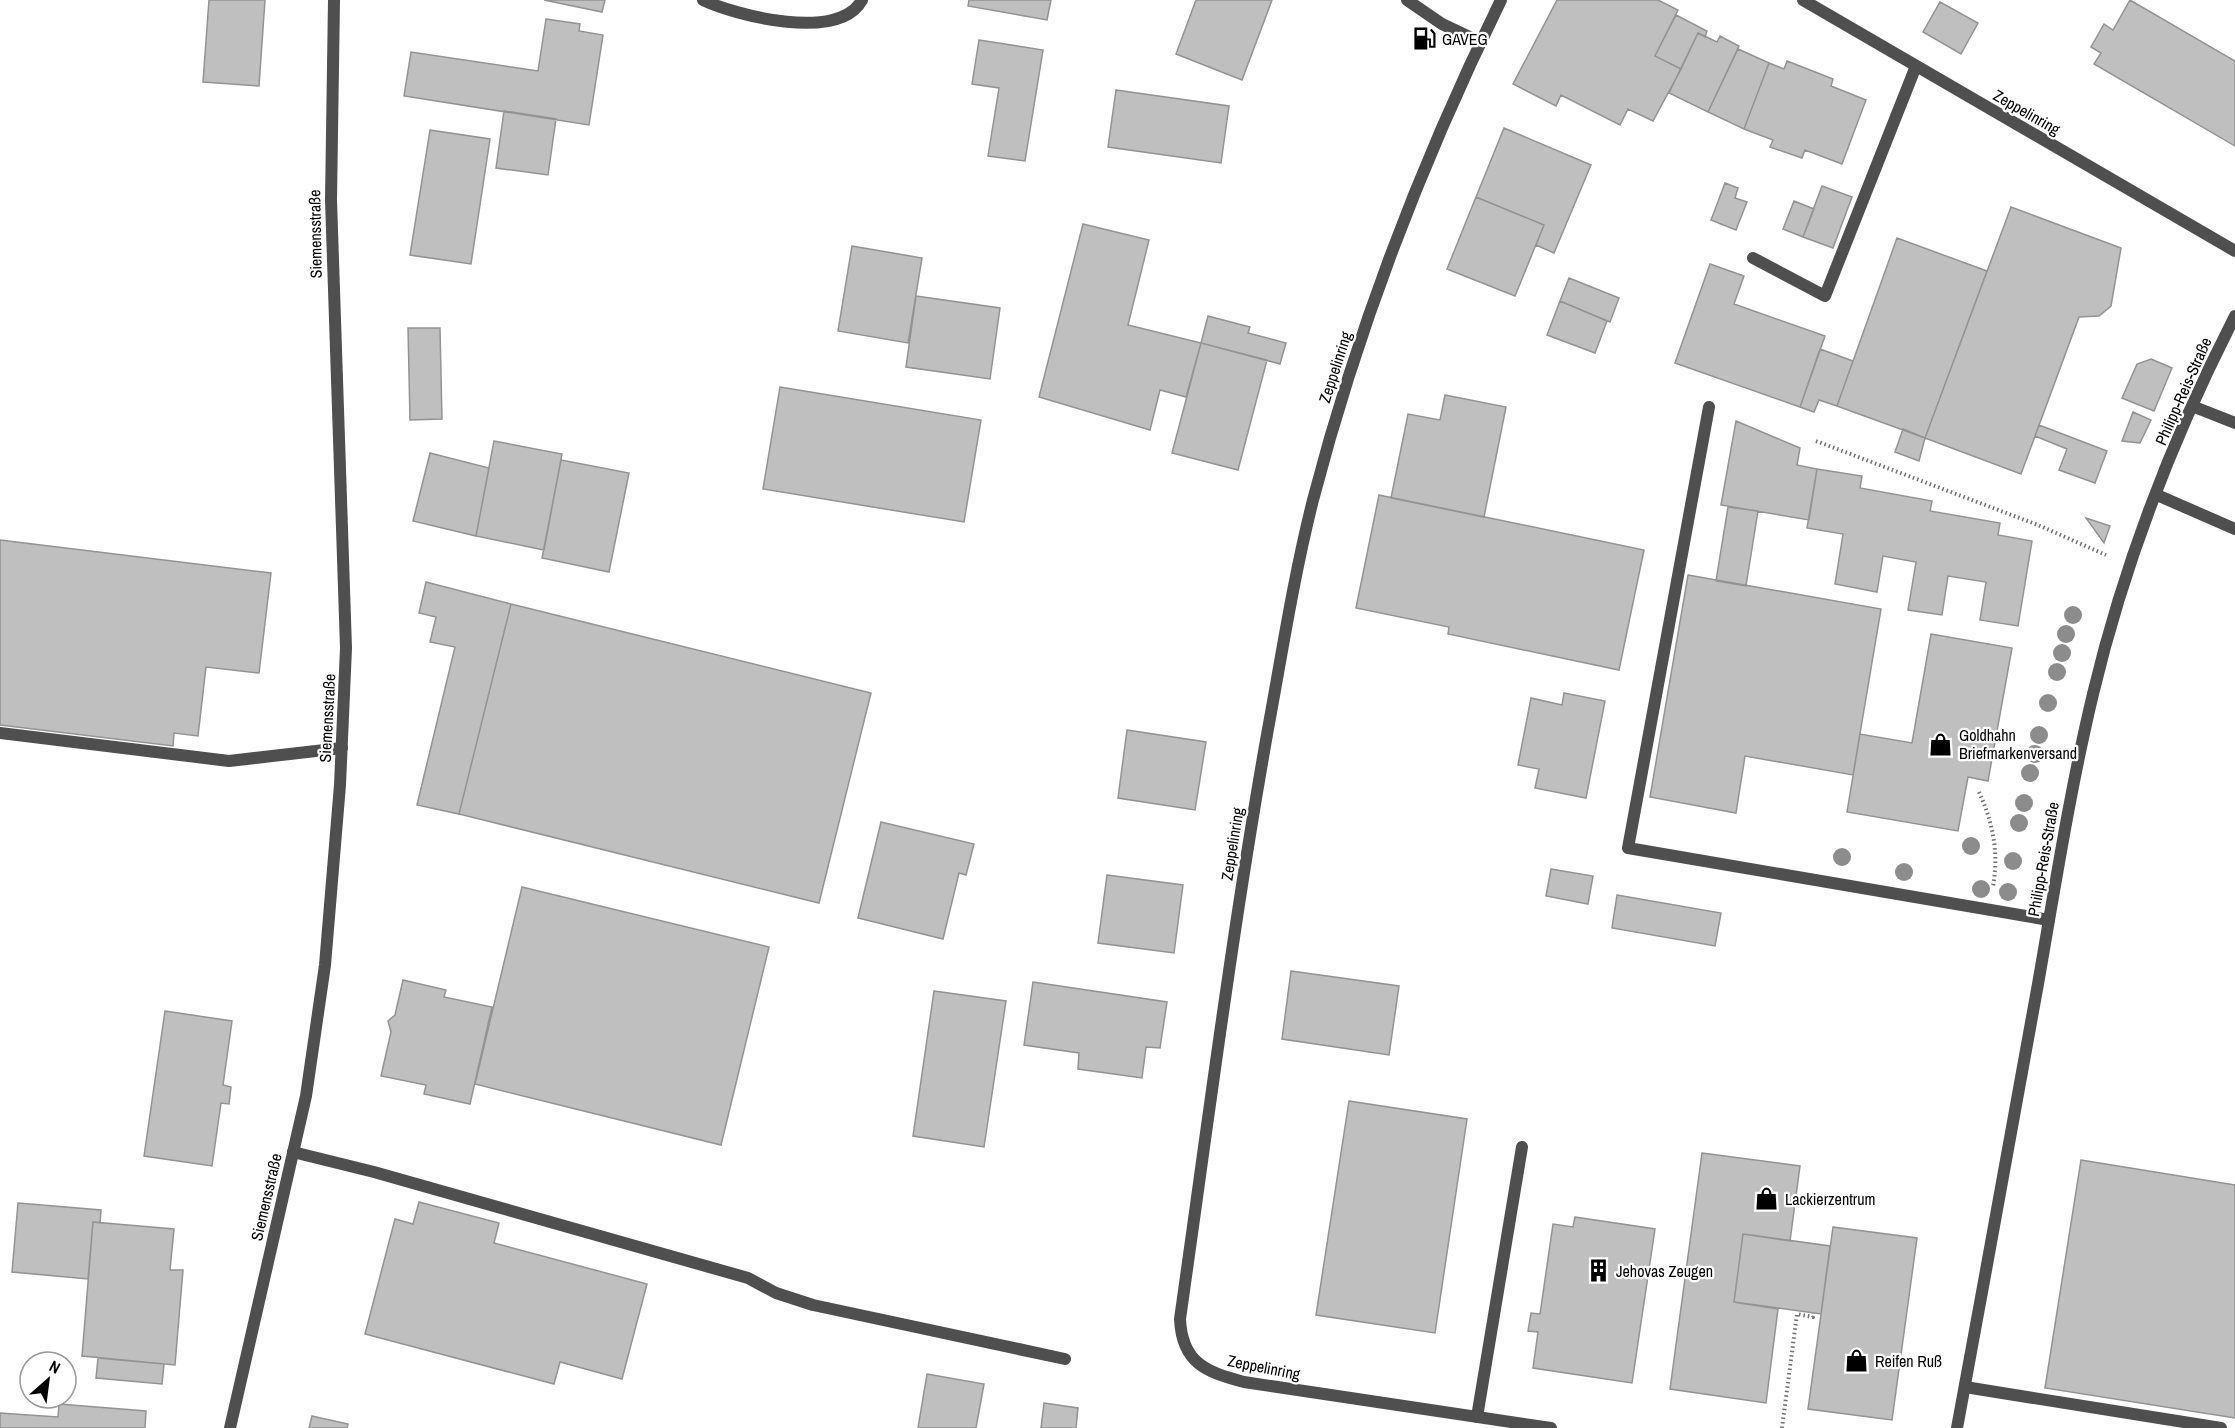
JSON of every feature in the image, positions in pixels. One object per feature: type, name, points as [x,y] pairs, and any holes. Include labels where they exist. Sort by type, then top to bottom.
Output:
[{"type":"street","name":"Siemensstraße","points":[[230,1428],[306,1096],[325,965],[342,748],[346,648],[345,576],[334,355],[331,200],[334,0]]},
{"type":"street","points":[[703,0],[752,16],[783,21],[826,23],[858,6],[862,0]]},
{"type":"street","points":[[1407,0],[1442,24],[1480,42]]},
{"type":"street","name":"Zeppelinring","points":[[1501,0],[1480,42],[1406,211],[1342,394],[1312,503],[1287,622],[1251,823],[1180,1319],[1181,1337],[1192,1359],[1221,1376],[1244,1382],[1551,1428]]},
{"type":"street","name":"Zeppelinring","points":[[1803,0],[2235,251]]},
{"type":"street","points":[[1753,258],[1825,296],[1916,66]]},
{"type":"street","name":"Philipp-Reis-Straße","points":[[1957,1428],[2068,808],[2093,693],[2131,566],[2157,495],[2192,406],[2235,316]]},
{"type":"street","points":[[2192,406],[2235,423]]},
{"type":"street","points":[[1709,407],[1628,848],[2049,920]]},
{"type":"street","points":[[2157,495],[2235,529]]},
{"type":"street","points":[[0,733],[229,761],[342,748]]},
{"type":"street","points":[[1477,1417],[1522,1147]]},
{"type":"street","points":[[293,1152],[374,1172],[748,1278],[776,1293],[813,1305],[1065,1359]]},
{"type":"street","points":[[1965,1387],[2221,1428]]},
{"type":"path","points":[[1816,441],[2038,525],[2131,566]]},
{"type":"path","points":[[1978,792],[1988,812],[1995,837],[1996,860],[1989,910]]},
{"type":"path","points":[[1782,1428],[1797,1314],[1813,1317],[1813,1313]]},
{"type":"building","points":[[209,0],[265,0],[259,86],[203,82]]},
{"type":"building","points":[[544,0],[605,0],[602,12]]},
{"type":"building","points":[[969,0],[1051,0],[1047,20],[968,6]]},
{"type":"building","points":[[1196,0],[1272,0],[1242,80],[1176,54]]},
{"type":"building","points":[[1557,0],[1658,0],[1678,10],[1655,56],[1681,69],[1653,121],[1628,109],[1620,125],[1561,95],[1556,106],[1513,84]]},
{"type":"building","points":[[2130,0],[2235,61],[2235,146],[2094,64],[2101,53],[2091,47],[2104,24],[2113,30]]},
{"type":"building","points":[[1940,2],[1978,23],[1961,54],[1923,32]]},
{"type":"building","points":[[1676,15],[1707,31],[1705,37],[1698,33],[1681,69],[1655,56]]},
{"type":"building","points":[[546,19],[580,24],[579,31],[603,35],[589,125],[404,96],[411,52],[538,71]]},
{"type":"building","points":[[1698,33],[1717,42],[1720,36],[1739,46],[1708,112],[1669,93]]},
{"type":"building","points":[[979,40],[1043,50],[1025,161],[988,156],[999,88],[972,84]]},
{"type":"building","points":[[1738,49],[1769,63],[1744,129],[1708,112]]},
{"type":"building","points":[[1787,61],[1833,79],[1831,86],[1866,100],[1842,164],[1805,150],[1802,158],[1770,147],[1773,140],[1744,129],[1769,63],[1784,69]]},
{"type":"building","points":[[1116,90],[1229,106],[1221,163],[1108,147]]},
{"type":"building","points":[[504,111],[556,119],[548,175],[496,168]]},
{"type":"building","points":[[1504,128],[1591,165],[1554,253],[1536,245],[1544,225],[1476,197]]},
{"type":"building","points":[[430,130],[490,139],[471,264],[410,255]]},
{"type":"building","points":[[1725,183],[1738,188],[1735,198],[1747,202],[1736,230],[1711,220]]},
{"type":"building","points":[[1822,186],[1852,197],[1833,248],[1803,237]]},
{"type":"building","points":[[1476,197],[1544,225],[1515,296],[1447,269]]},
{"type":"building","points":[[1794,201],[1814,209],[1803,237],[1783,229]]},
{"type":"building","points":[[2011,207],[2121,248],[2111,306],[2099,316],[2079,317],[2021,474],[1925,438]]},
{"type":"building","points":[[1083,224],[1149,240],[1128,325],[1201,343],[1186,397],[1160,390],[1150,430],[1039,397]]},
{"type":"building","points":[[1897,238],[1987,271],[1925,438],[1837,406]]},
{"type":"building","points":[[852,246],[922,258],[908,343],[838,331]]},
{"type":"building","points":[[1710,264],[1744,276],[1734,304],[1825,336],[1800,407],[1675,363]]},
{"type":"building","points":[[1569,278],[1619,298],[1610,322],[1560,301]]},
{"type":"building","points":[[916,296],[1000,308],[990,379],[906,367]]},
{"type":"building","points":[[1560,301],[1607,321],[1595,353],[1547,335]]},
{"type":"building","points":[[1208,316],[1250,327],[1248,333],[1286,343],[1280,364],[1201,343]]},
{"type":"building","points":[[408,328],[440,328],[442,419],[410,420]]},
{"type":"building","points":[[1201,343],[1267,360],[1238,470],[1172,453]]},
{"type":"building","points":[[1820,349],[1853,361],[1837,406],[1819,400],[1814,412],[1800,407]]},
{"type":"building","points":[[2151,359],[2172,368],[2154,411],[2122,398],[2137,364]]},
{"type":"building","points":[[780,387],[981,420],[964,522],[763,489]]},
{"type":"building","points":[[1445,395],[1506,407],[1484,517],[1391,498],[1408,414],[1440,420]]},
{"type":"building","points":[[2133,412],[2151,420],[2140,443],[2122,441]]},
{"type":"building","points":[[1736,421],[1800,448],[1797,465],[1817,469],[1809,520],[1721,505]]},
{"type":"building","points":[[2039,425],[2107,451],[2095,483],[2059,470],[2067,449],[2035,436]]},
{"type":"building","points":[[1903,429],[1925,438],[1919,461],[1895,452]]},
{"type":"building","points":[[494,441],[562,454],[544,550],[476,536]]},
{"type":"building","points":[[430,453],[489,468],[476,536],[413,521]]},
{"type":"building","points":[[561,460],[629,473],[609,572],[542,558]]},
{"type":"building","points":[[1817,469],[1862,476],[1860,488],[1932,501],[1930,511],[2000,523],[1998,535],[2032,541],[2018,626],[1980,620],[1986,582],[1948,576],[1942,615],[1908,610],[1916,562],[1883,556],[1877,592],[1835,584],[1843,534],[1807,528]]},
{"type":"building","points":[[1379,495],[1644,550],[1619,670],[1448,634],[1449,627],[1356,608]]},
{"type":"building","points":[[1728,507],[1758,511],[1746,586],[1716,581]]},
{"type":"building","points":[[2086,518],[2110,526],[2104,543]]},
{"type":"building","points":[[0,540],[271,573],[259,673],[206,667],[198,736],[174,733],[173,746],[0,725]]},
{"type":"building","points":[[1688,575],[1881,609],[1853,775],[1745,756],[1736,813],[1650,797]]},
{"type":"building","points":[[426,582],[511,604],[459,814],[417,805],[455,647],[430,642],[436,617],[419,613]]},
{"type":"building","points":[[511,604],[871,693],[819,903],[459,814]]},
{"type":"building","points":[[1931,634],[2012,648],[1988,781],[1968,777],[1958,831],[1847,812],[1860,734],[1912,743]]},
{"type":"building","points":[[1564,693],[1605,701],[1586,798],[1535,788],[1539,769],[1518,765],[1531,698],[1562,705]]},
{"type":"building","points":[[1127,730],[1206,742],[1195,810],[1118,798]]},
{"type":"building","points":[[881,822],[974,844],[966,875],[959,873],[943,939],[858,918]]},
{"type":"building","points":[[1551,869],[1593,876],[1588,904],[1546,896]]},
{"type":"building","points":[[1107,875],[1183,885],[1174,953],[1098,943]]},
{"type":"building","points":[[522,887],[769,947],[721,1145],[475,1084]]},
{"type":"building","points":[[1617,895],[1721,913],[1715,946],[1612,928]]},
{"type":"building","points":[[1291,971],[1399,986],[1389,1055],[1282,1039]]},
{"type":"building","points":[[403,980],[446,990],[444,997],[492,1007],[470,1104],[424,1094],[426,1085],[381,1076],[391,1032],[388,1021],[395,1015]]},
{"type":"building","points":[[1033,982],[1167,1002],[1160,1048],[1146,1047],[1142,1078],[1078,1069],[1079,1053],[1024,1045]]},
{"type":"building","points":[[934,991],[1006,1001],[984,1147],[913,1136]]},
{"type":"building","points":[[165,1011],[232,1021],[223,1085],[231,1087],[229,1104],[221,1103],[212,1166],[144,1156]]},
{"type":"building","points":[[1349,1101],[1467,1119],[1435,1333],[1316,1315]]},
{"type":"building","points":[[1702,1153],[1800,1166],[1790,1241],[1743,1234],[1734,1302],[1778,1309],[1766,1403],[1670,1389]]},
{"type":"building","points":[[2081,1160],[2235,1185],[2235,1418],[2045,1388]]},
{"type":"building","points":[[419,1202],[499,1223],[494,1243],[647,1284],[622,1379],[560,1362],[554,1384],[365,1334],[395,1219],[413,1224]]},
{"type":"building","points":[[18,1203],[101,1210],[100,1223],[93,1222],[88,1279],[12,1272]]},
{"type":"building","name":"Jehovas Zeugen","points":[[1575,1217],[1655,1229],[1632,1383],[1533,1368],[1538,1332],[1528,1331],[1531,1313],[1540,1314],[1553,1224],[1573,1227]]},
{"type":"building","points":[[93,1222],[174,1229],[170,1270],[183,1270],[175,1365],[82,1356]]},
{"type":"building","name":"Reifen Ruß","points":[[1833,1227],[1917,1238],[1892,1420],[1808,1409]]},
{"type":"building","points":[[1743,1234],[1830,1246],[1821,1314],[1734,1302]]},
{"type":"building","points":[[98,1358],[164,1364],[162,1384],[96,1378]]},
{"type":"building","points":[[927,1374],[984,1384],[976,1428],[918,1428]]},
{"type":"building","points":[[1044,1403],[1078,1408],[1076,1428],[1041,1428]]},
{"type":"building","points":[[78,1406],[146,1411],[145,1428],[0,1428],[0,1413],[58,1417],[59,1410],[78,1410]]},
{"type":"building","points":[[312,1416],[348,1424],[347,1428],[309,1428]]},
{"type":"place","name":"GAVEG","points":[[1424,39]]},
{"type":"place","name":"Goldhahn Briefmarkenversand","points":[[1941,744]]},
{"type":"place","name":"Lackierzentrum","points":[[1767,1199]]},
{"type":"place","name":"Jehovas Zeugen","points":[[1598,1271]]},
{"type":"place","name":"Reifen Ruß","points":[[1857,1361]]}]
